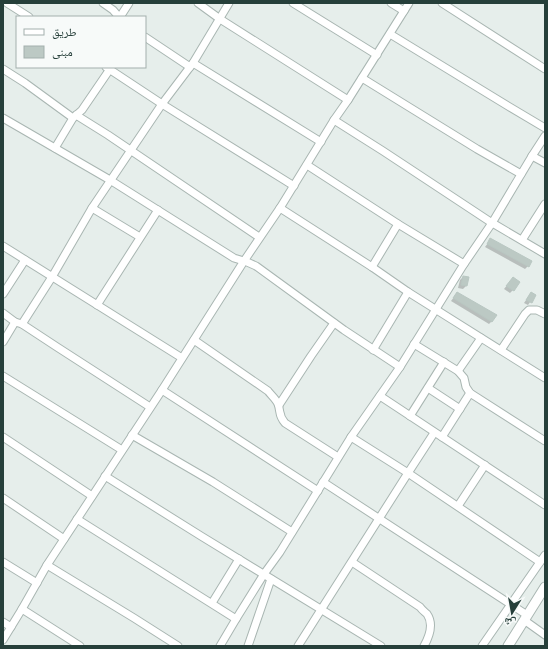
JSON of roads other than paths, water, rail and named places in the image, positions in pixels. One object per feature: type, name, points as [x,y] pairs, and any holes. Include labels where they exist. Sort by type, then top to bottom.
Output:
[{"type":"street","points":[[7,3],[27,16]]},
{"type":"street","points":[[102,3],[118,16]]},
{"type":"street","points":[[120,16],[129,3]]},
{"type":"street","points":[[198,3],[220,19],[348,100]]},
{"type":"street","points":[[3,342],[19,323],[52,276],[110,180],[162,104],[191,65],[229,3]]},
{"type":"street","points":[[293,3],[377,55]]},
{"type":"street","points":[[391,3],[404,11]]},
{"type":"street","points":[[3,640],[47,565],[162,390],[259,237],[280,208],[409,3]]},
{"type":"street","points":[[442,3],[545,69]]},
{"type":"street","points":[[390,34],[545,128]]},
{"type":"street","points":[[146,38],[321,142]]},
{"type":"street","points":[[55,148],[75,116],[82,110],[108,68],[162,104],[294,186]]},
{"type":"street","points":[[3,69],[130,150],[259,237]]},
{"type":"street","points":[[362,78],[477,149],[521,174]]},
{"type":"street","points":[[3,118],[110,180],[234,258],[256,266],[334,323],[373,350],[400,366]]},
{"type":"street","points":[[334,120],[492,223],[545,253]]},
{"type":"street","points":[[220,646],[338,457],[400,366],[464,264],[492,223],[545,136]]},
{"type":"street","points":[[532,156],[545,163]]},
{"type":"street","points":[[307,165],[398,224],[464,264]]},
{"type":"street","points":[[522,240],[545,204]]},
{"type":"street","points":[[92,208],[140,237]]},
{"type":"street","points":[[280,208],[408,292],[545,378]]},
{"type":"street","points":[[97,305],[158,210]]},
{"type":"street","points":[[372,267],[398,224]]},
{"type":"street","points":[[3,246],[182,358]]},
{"type":"street","points":[[3,294],[25,260]]},
{"type":"street","points":[[373,350],[408,292]]},
{"type":"street","points":[[501,350],[529,310],[537,310],[545,314]]},
{"type":"street","points":[[3,313],[150,407]]},
{"type":"street","points":[[279,405],[334,323]]},
{"type":"street","points":[[458,371],[480,338]]},
{"type":"street","points":[[194,340],[268,391],[279,405],[281,418],[285,423],[338,457]]},
{"type":"street","points":[[414,344],[458,371],[464,378],[466,387],[470,393],[545,441]]},
{"type":"street","points":[[410,416],[444,362]]},
{"type":"street","points":[[3,376],[122,450]]},
{"type":"street","points":[[428,388],[460,409]]},
{"type":"street","points":[[162,390],[318,490]]},
{"type":"street","points":[[442,438],[470,393]]},
{"type":"street","points":[[380,396],[545,505]]},
{"type":"street","points":[[298,646],[434,432]]},
{"type":"street","points":[[132,435],[213,482],[292,532]]},
{"type":"street","points":[[3,437],[92,496]]},
{"type":"street","points":[[351,437],[458,506],[540,562]]},
{"type":"street","points":[[458,506],[485,465]]},
{"type":"street","points":[[105,476],[381,646]]},
{"type":"street","points":[[323,482],[510,605],[526,617],[545,636]]},
{"type":"street","points":[[3,498],[64,539]]},
{"type":"street","points":[[77,519],[236,619]]},
{"type":"street","points":[[482,646],[545,555]]},
{"type":"street","points":[[212,603],[239,559]]},
{"type":"street","points":[[3,562],[37,583]]},
{"type":"street","points":[[352,562],[420,607],[428,615],[431,622],[430,630],[424,646]]},
{"type":"street","points":[[47,565],[178,646]]},
{"type":"street","points":[[248,646],[271,579]]},
{"type":"street","points":[[508,646],[545,587]]},
{"type":"street","points":[[22,609],[80,646]]},
{"type":"street","points":[[3,622],[11,627]]}]
